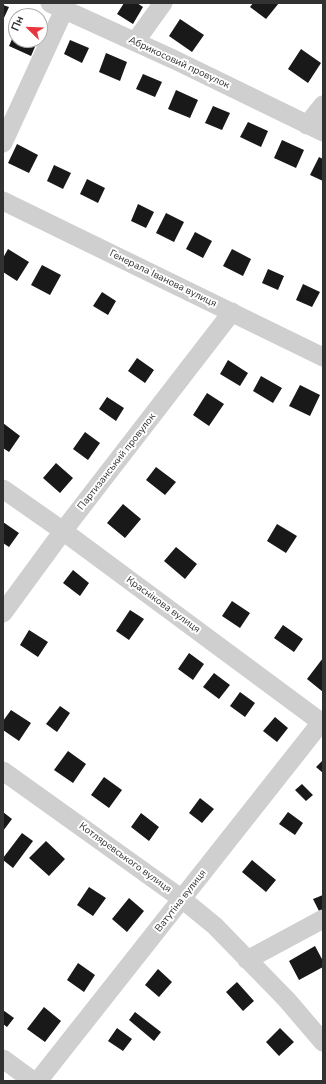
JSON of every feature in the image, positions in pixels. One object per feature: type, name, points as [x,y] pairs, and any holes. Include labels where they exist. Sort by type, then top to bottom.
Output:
[{"type":"street","points":[[134,42],[163,3]]},
{"type":"street","points":[[3,143],[57,6]]},
{"type":"street","name":"Абрикосовий провулок","points":[[57,6],[315,129],[323,105]]},
{"type":"street","name":"Генерала Іванова вулиця","points":[[3,202],[323,357]]},
{"type":"street","name":"Партизанський провулок","points":[[3,613],[63,532],[232,312]]},
{"type":"street","name":"Краснікова вулиця","points":[[3,489],[322,721]]},
{"type":"street","name":"Ватутіна вулиця","points":[[38,1081],[322,721]]},
{"type":"street","name":"Котляревського вулиця","points":[[3,771],[182,899],[215,926],[287,1000],[323,1042]]},
{"type":"street","points":[[247,960],[323,919]]},
{"type":"street","points":[[3,1059],[33,1081]]},
{"type":"building","points":[[124,3],[137,3],[143,7],[133,24],[117,14]]},
{"type":"building","points":[[253,3],[279,3],[266,19],[250,7]]},
{"type":"building","points":[[3,5],[9,7],[3,20]]},
{"type":"building","points":[[180,19],[204,35],[192,52],[169,36]]},
{"type":"building","points":[[70,40],[89,48],[82,63],[64,54]]},
{"type":"building","points":[[13,48],[34,48],[31,56]]},
{"type":"building","points":[[301,49],[321,63],[308,83],[288,69]]},
{"type":"building","points":[[106,53],[127,62],[120,81],[99,72]]},
{"type":"building","points":[[143,74],[162,82],[155,97],[136,89]]},
{"type":"building","points":[[176,90],[198,100],[190,118],[168,109]]},
{"type":"building","points":[[213,106],[230,113],[222,130],[205,123]]},
{"type":"building","points":[[248,122],[268,131],[261,147],[240,137]]},
{"type":"building","points":[[282,140],[304,150],[296,168],[274,158]]},
{"type":"building","points":[[17,144],[38,155],[29,173],[8,163]]},
{"type":"building","points":[[319,157],[323,159],[323,181],[310,175]]},
{"type":"building","points":[[54,165],[71,173],[63,189],[47,181]]},
{"type":"building","points":[[87,179],[105,188],[98,203],[80,194]]},
{"type":"building","points":[[138,204],[154,212],[146,228],[131,221]]},
{"type":"building","points":[[166,213],[184,222],[174,242],[156,233]]},
{"type":"building","points":[[195,232],[212,241],[203,258],[186,249]]},
{"type":"building","points":[[8,249],[29,262],[17,281],[3,272],[3,258]]},
{"type":"building","points":[[232,249],[251,259],[243,276],[223,266]]},
{"type":"building","points":[[42,265],[61,275],[50,295],[31,285]]},
{"type":"building","points":[[268,269],[284,276],[278,290],[262,283]]},
{"type":"building","points":[[303,284],[320,292],[312,307],[296,300]]},
{"type":"building","points":[[102,292],[116,301],[108,315],[93,306]]},
{"type":"building","points":[[137,358],[154,370],[145,383],[128,371]]},
{"type":"building","points":[[228,360],[248,373],[240,386],[220,374]]},
{"type":"building","points":[[261,376],[282,388],[273,403],[253,391]]},
{"type":"building","points":[[300,385],[320,395],[310,416],[289,406]]},
{"type":"building","points":[[207,393],[224,404],[209,426],[193,415]]},
{"type":"building","points":[[107,397],[124,408],[116,421],[99,409]]},
{"type":"building","points":[[3,423],[20,436],[9,452],[3,448]]},
{"type":"building","points":[[85,432],[100,443],[88,460],[73,449]]},
{"type":"building","points":[[56,463],[73,478],[60,493],[43,478]]},
{"type":"building","points":[[156,467],[176,482],[165,495],[146,480]]},
{"type":"building","points":[[123,504],[141,519],[125,538],[107,523]]},
{"type":"building","points":[[3,522],[19,533],[9,547],[3,543]]},
{"type":"building","points":[[277,524],[297,536],[286,553],[267,541]]},
{"type":"building","points":[[176,547],[197,564],[185,579],[164,561]]},
{"type":"building","points":[[73,570],[89,583],[80,596],[63,583]]},
{"type":"building","points":[[232,601],[250,613],[240,628],[222,616]]},
{"type":"building","points":[[130,610],[144,619],[129,640],[116,631]]},
{"type":"building","points":[[283,625],[303,639],[294,652],[274,638]]},
{"type":"building","points":[[29,630],[48,642],[38,657],[20,645]]},
{"type":"building","points":[[189,653],[204,664],[193,680],[178,669]]},
{"type":"building","points":[[323,658],[323,692],[307,679]]},
{"type":"building","points":[[214,673],[230,685],[219,699],[203,687]]},
{"type":"building","points":[[240,692],[255,703],[245,717],[230,706]]},
{"type":"building","points":[[60,706],[70,713],[57,732],[46,724]]},
{"type":"building","points":[[11,710],[31,723],[19,741],[3,730],[3,721]]},
{"type":"building","points":[[275,717],[288,728],[277,742],[263,731]]},
{"type":"building","points":[[68,751],[86,764],[73,783],[54,770]]},
{"type":"building","points":[[323,760],[323,773],[316,767]]},
{"type":"building","points":[[104,777],[122,790],[109,808],[91,795]]},
{"type":"building","points":[[302,784],[313,795],[306,801],[295,790]]},
{"type":"building","points":[[200,798],[214,809],[202,823],[189,813]]},
{"type":"building","points":[[3,812],[12,819],[3,831]]},
{"type":"building","points":[[288,812],[303,823],[295,835],[279,824]]},
{"type":"building","points":[[141,813],[159,827],[149,841],[131,827]]},
{"type":"building","points":[[22,833],[33,841],[13,868],[3,860],[3,858]]},
{"type":"building","points":[[46,841],[65,859],[49,876],[29,858]]},
{"type":"building","points":[[252,860],[276,880],[266,892],[242,872]]},
{"type":"building","points":[[89,887],[106,898],[93,916],[77,905]]},
{"type":"building","points":[[323,895],[323,912],[320,913],[313,899]]},
{"type":"building","points":[[129,898],[144,911],[127,932],[112,919]]},
{"type":"building","points":[[315,946],[323,961],[323,967],[299,980],[289,961]]},
{"type":"building","points":[[78,963],[95,975],[84,992],[67,980]]},
{"type":"building","points":[[158,969],[172,982],[159,997],[145,985]]},
{"type":"building","points":[[237,982],[254,1001],[243,1011],[226,992]]},
{"type":"building","points":[[44,1007],[61,1021],[45,1042],[27,1029]]},
{"type":"building","points":[[3,1010],[14,1018],[7,1027],[3,1024]]},
{"type":"building","points":[[135,1012],[161,1032],[154,1041],[129,1020]]},
{"type":"building","points":[[117,1028],[132,1039],[123,1051],[108,1041]]},
{"type":"building","points":[[280,1028],[294,1042],[279,1056],[266,1042]]}]
